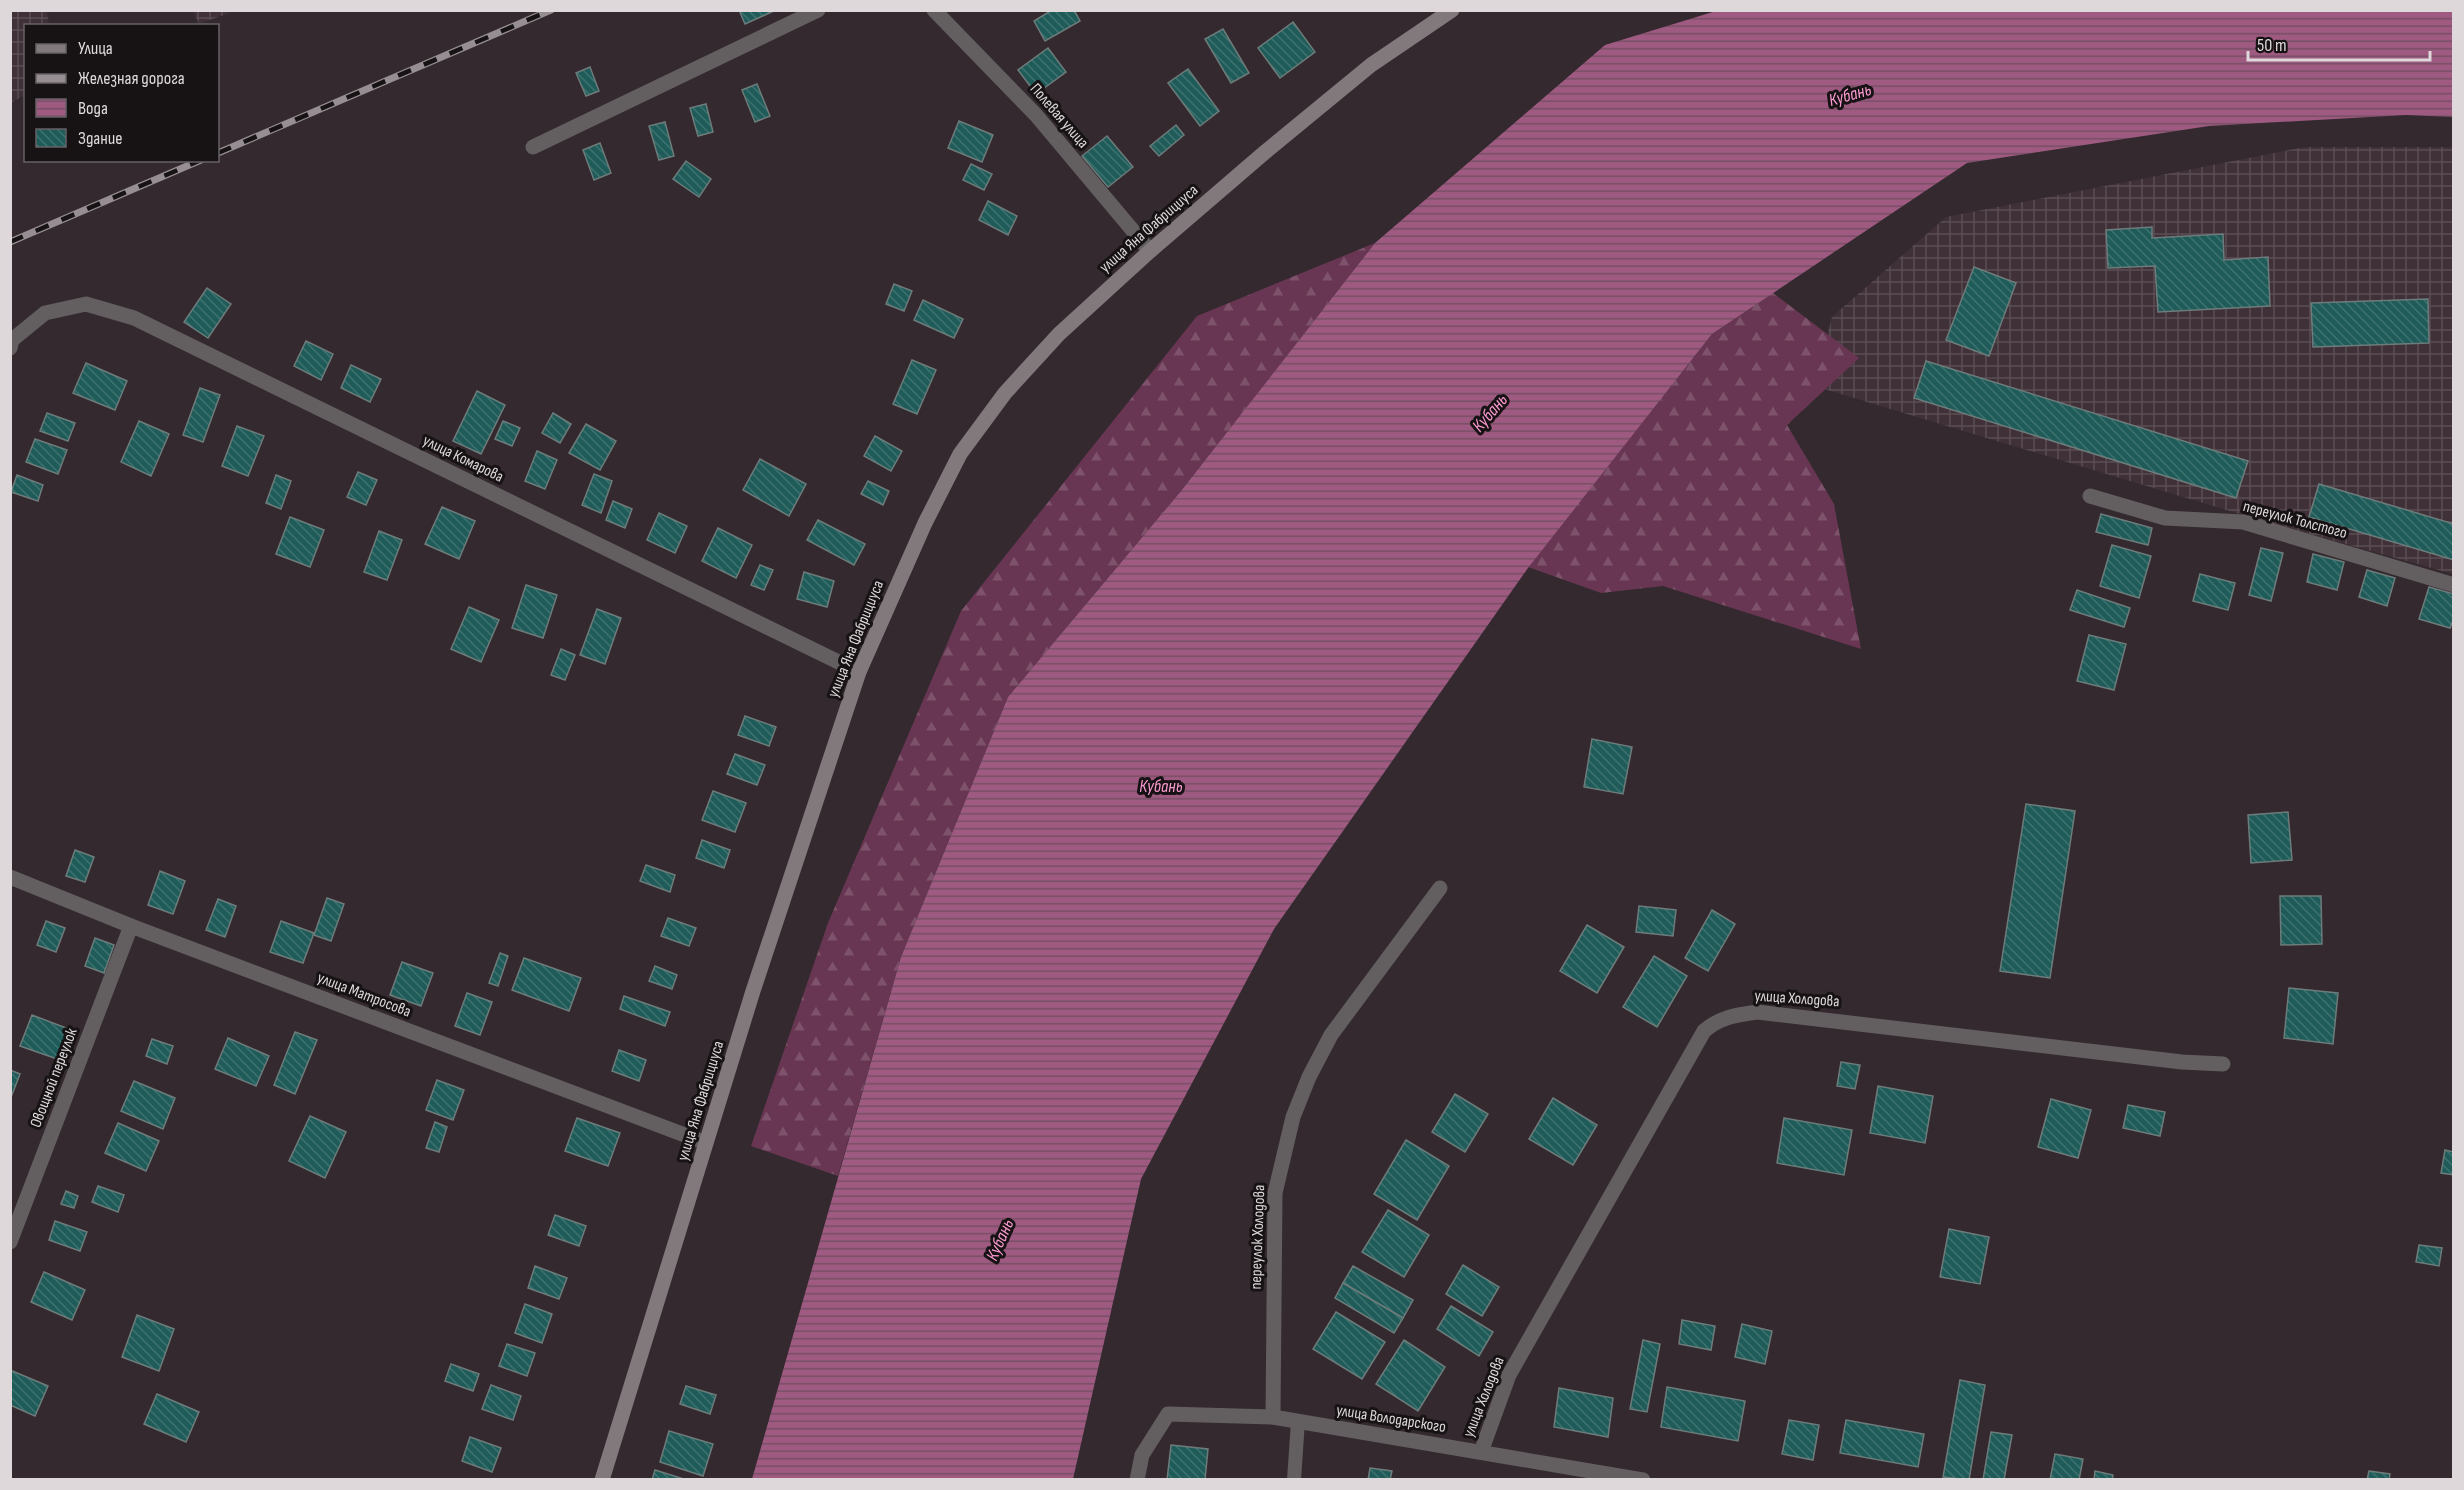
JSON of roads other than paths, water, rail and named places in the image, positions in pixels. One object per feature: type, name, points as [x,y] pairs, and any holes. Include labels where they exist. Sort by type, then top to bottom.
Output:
[{"type":"street","points":[[533,147],[818,10]]},
{"type":"street","name":"Полевая улица","points":[[934,10],[1036,115],[1150,251]]},
{"type":"street","name":"улица Яна Фабрициуса","points":[[602,1479],[753,991],[859,672],[925,523],[960,454],[1005,393],[1059,334],[1150,251],[1371,65],[1452,10]]},
{"type":"street","name":"улица Комарова","points":[[10,348],[12,340],[45,313],[86,304],[134,318],[859,672]]},
{"type":"street","name":"переулок Толстого","points":[[2090,496],[2165,518],[2243,522],[2454,585]]},
{"type":"street","name":"улица Матросова","points":[[10,877],[131,926],[706,1143]]},
{"type":"street","name":"переулок Холодова","points":[[1274,1418],[1275,1193],[1293,1118],[1309,1077],[1331,1035],[1440,888]]},
{"type":"street","name":"Овощной переулок","points":[[10,1242],[131,926]]},
{"type":"street","name":"улица Холодова","points":[[1481,1452],[1509,1375],[1704,1031],[1713,1023],[1728,1016],[1757,1012],[2182,1062],[2223,1064]]},
{"type":"street","name":"улица Володарского","points":[[1137,1479],[1142,1455],[1168,1413],[1298,1421],[1481,1452],[1609,1477],[1643,1479]]},
{"type":"lane","points":[[1294,1479],[1298,1421]]},
{"type":"water","name":"Кубань","points":[[1716,11],[2453,11],[2453,117],[2406,115],[2209,126],[1967,163],[1712,334],[1528,568],[1274,929],[1141,1179],[1073,1479],[752,1479],[901,957],[1008,697],[1181,491],[1375,243],[1605,45]]},
{"type":"railway","points":[[219,153],[551,10]]},
{"type":"railway","points":[[10,242],[196,162]]}]
